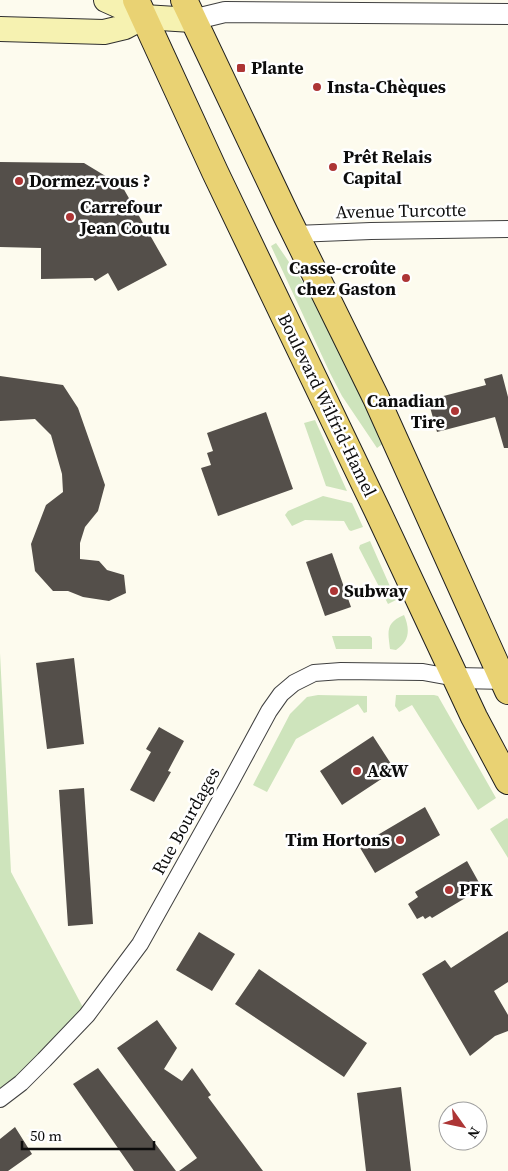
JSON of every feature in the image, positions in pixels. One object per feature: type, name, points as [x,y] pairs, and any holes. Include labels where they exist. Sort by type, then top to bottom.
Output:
[{"type":"main road","points":[[106,0],[140,8],[188,10],[376,398],[506,683]]},
{"type":"main road","points":[[0,29],[104,32],[125,27],[140,8]]},
{"type":"main road","name":"Boulevard Wilfrid-Hamel","points":[[140,8],[219,181],[474,717],[508,782]]},
{"type":"street","points":[[188,10],[225,12],[508,14]]},
{"type":"street","name":"Avenue Turcotte","points":[[295,234],[508,229]]},
{"type":"street","name":"Rue Bourdages","points":[[0,1099],[21,1083],[87,1015],[140,944],[269,711],[281,694],[294,683],[314,674],[341,671],[423,672],[456,678]]},
{"type":"street","points":[[456,678],[506,683]]},
{"type":"green space","points":[[276,243],[317,303],[384,443],[377,448],[342,396],[330,373],[271,246]]},
{"type":"green space","points":[[315,420],[347,491],[326,486],[304,423]]},
{"type":"green space","points":[[323,496],[352,503],[363,527],[351,531],[344,521],[305,520],[292,526],[285,515],[288,511]]},
{"type":"green space","points":[[370,541],[396,600],[388,604],[359,548],[360,545]]},
{"type":"green space","points":[[404,615],[408,630],[406,639],[396,650],[390,649],[389,629],[394,621]]},
{"type":"green space","points":[[332,636],[370,636],[372,638],[372,649],[336,649]]},
{"type":"green space","points":[[0,653],[11,872],[87,1015],[0,1099]]},
{"type":"green space","points":[[318,695],[367,696],[367,712],[364,713],[358,704],[296,739],[267,792],[253,785],[290,714],[307,697]]},
{"type":"green space","points":[[396,695],[438,696],[496,798],[478,810],[412,705],[399,712],[395,706]]},
{"type":"green space","points":[[508,819],[508,858],[490,829]]},
{"type":"building","name":"Carrefour Jean Coutu","points":[[0,162],[84,163],[122,186],[167,265],[118,291],[108,273],[95,281],[93,278],[41,279],[41,248],[0,247]]},
{"type":"building","points":[[502,374],[508,397],[508,448],[504,448],[495,417],[437,432],[428,400],[486,385],[484,379]]},
{"type":"building","points":[[0,376],[63,385],[78,408],[105,485],[98,511],[85,527],[80,543],[80,559],[99,561],[107,570],[124,575],[126,593],[109,601],[83,597],[68,591],[53,591],[35,571],[31,544],[46,505],[63,492],[62,474],[51,435],[35,419],[0,421]]},
{"type":"building","points":[[266,412],[293,489],[218,516],[201,468],[211,465],[207,453],[213,451],[207,433]]},
{"type":"building","points":[[332,553],[351,607],[325,616],[306,562]]},
{"type":"building","points":[[74,658],[84,744],[47,749],[36,663]]},
{"type":"building","points":[[159,727],[184,741],[168,771],[171,772],[154,802],[130,790],[151,752],[146,749]]},
{"type":"building","name":"A&W","points":[[373,736],[395,770],[342,805],[320,771]]},
{"type":"building","points":[[84,788],[93,924],[68,926],[59,790]]},
{"type":"building","name":"Tim Hortons","points":[[425,807],[440,835],[375,873],[359,846]]},
{"type":"building","name":"PFK","points":[[467,861],[482,888],[432,918],[430,916],[425,919],[423,916],[417,919],[408,904],[418,897],[415,892]]},
{"type":"building","points":[[508,931],[508,982],[494,991],[508,1015],[508,1031],[495,1036],[470,1056],[422,974],[445,960],[451,968]]},
{"type":"building","points":[[199,932],[235,954],[212,991],[176,970]]},
{"type":"building","points":[[259,969],[367,1043],[344,1077],[235,1004]]},
{"type":"building","points":[[157,1020],[177,1048],[164,1069],[182,1081],[192,1068],[211,1095],[208,1097],[263,1171],[179,1171],[197,1158],[117,1048]]},
{"type":"building","points":[[98,1068],[176,1171],[134,1171],[73,1084]]},
{"type":"building","points":[[401,1087],[411,1171],[366,1171],[357,1093]]},
{"type":"building","points":[[15,1127],[32,1154],[8,1171],[0,1171],[0,1139]]},
{"type":"place","name":"Plante","points":[[241,68]]},
{"type":"place","name":"Insta-Chèques","points":[[317,87]]},
{"type":"place","name":"Prêt Relais Capital","points":[[333,167]]},
{"type":"place","name":"Dormez-vous ?","points":[[19,181]]},
{"type":"place","name":"Carrefour Jean Coutu","points":[[70,217]]},
{"type":"place","name":"Casse-croûte chez Gaston","points":[[406,278]]},
{"type":"place","name":"Canadian Tire","points":[[455,411]]},
{"type":"place","name":"Subway","points":[[334,591]]},
{"type":"place","name":"A&W","points":[[357,771]]},
{"type":"place","name":"Tim Hortons","points":[[400,840]]},
{"type":"place","name":"PFK","points":[[449,890]]}]
